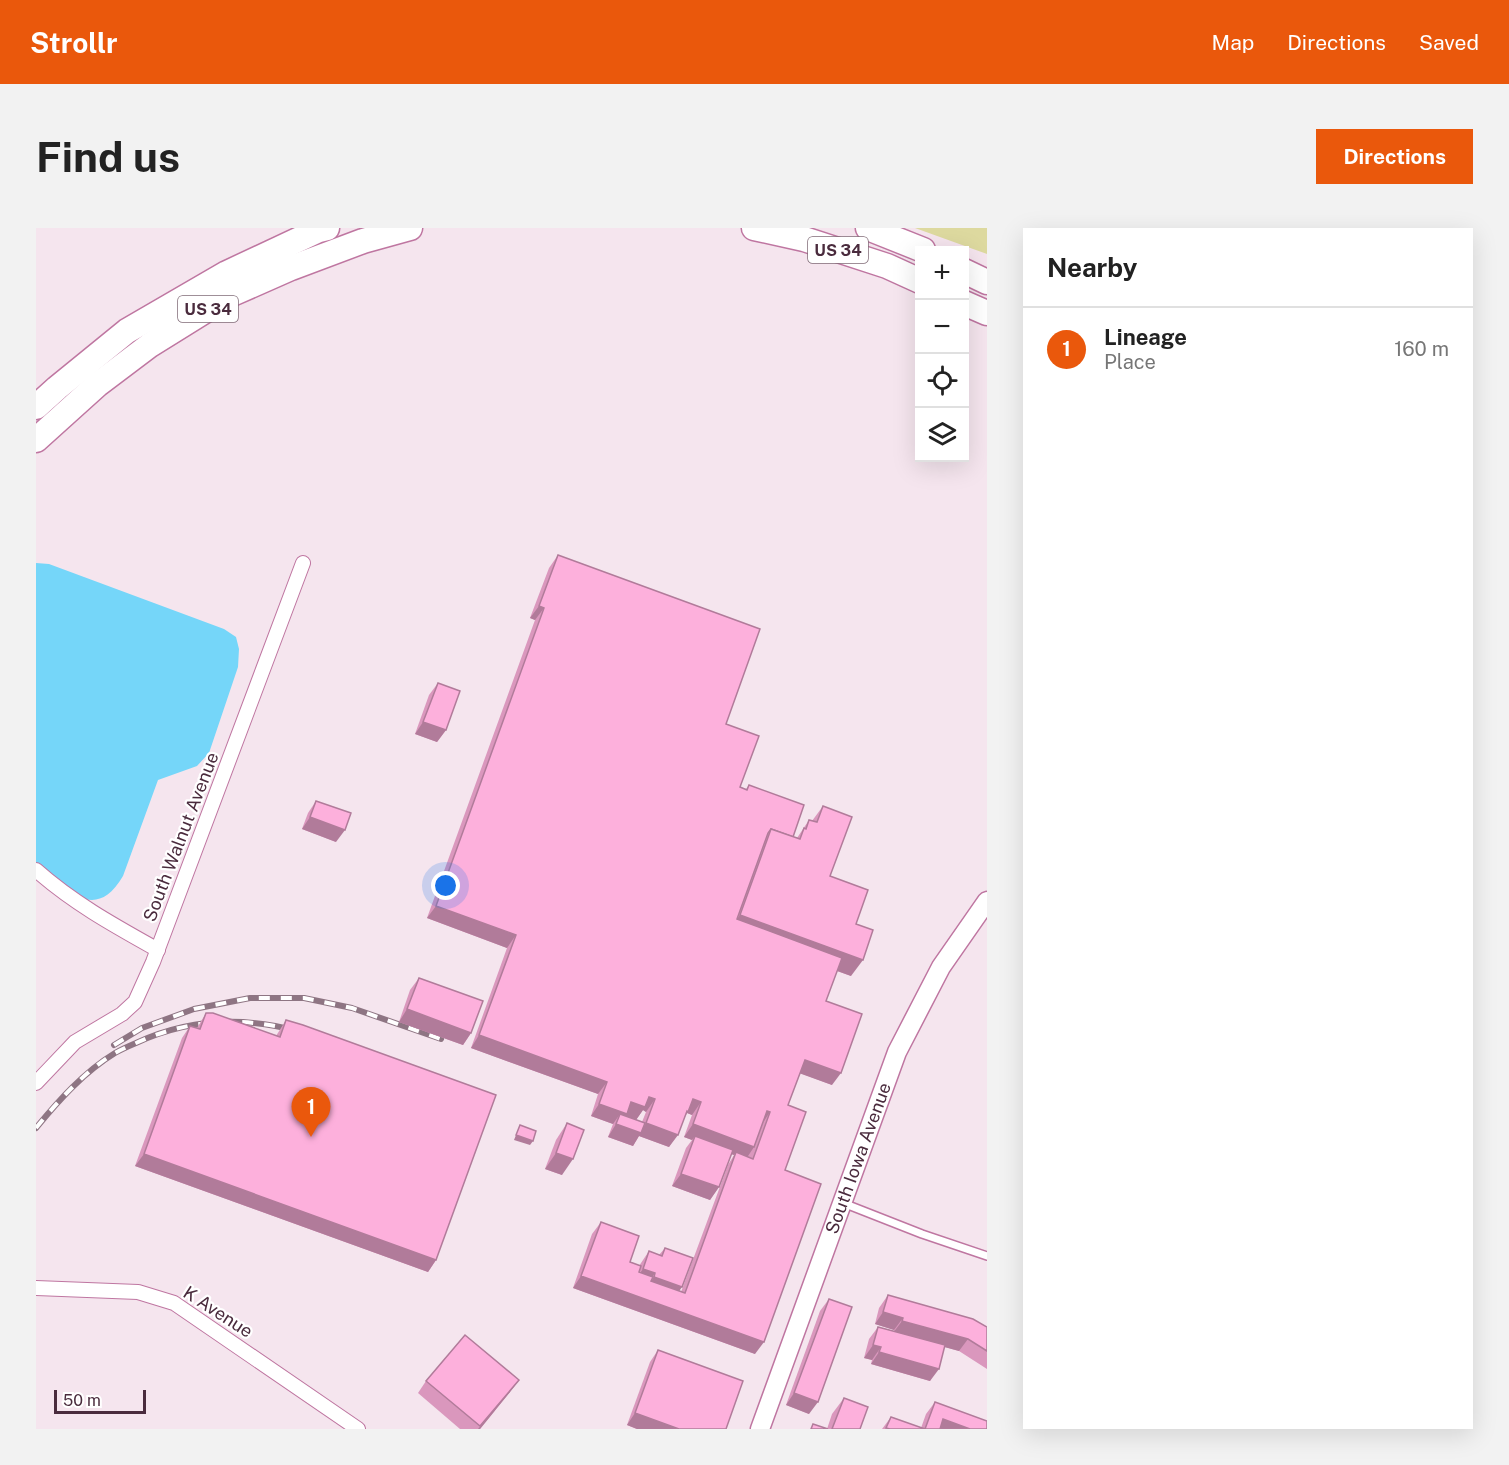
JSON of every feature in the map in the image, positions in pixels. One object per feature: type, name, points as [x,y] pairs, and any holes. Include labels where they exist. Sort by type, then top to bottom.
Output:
[{"type":"highway","name":"US 34","points":[[36,407],[128,331],[227,273],[327,228]]},
{"type":"highway","name":"US 34","points":[[36,440],[96,385],[150,345],[232,294],[291,268],[363,241],[410,228]]},
{"type":"highway","name":"US 34","points":[[754,228],[804,239],[887,266],[915,279]]},
{"type":"highway","name":"US 34","points":[[868,228],[915,247]]},
{"type":"highway","points":[[969,273],[987,282]]},
{"type":"highway","points":[[969,305],[987,313]]},
{"type":"main road","name":"South Iowa Avenue","points":[[760,1429],[897,1052],[941,967],[987,901]]},
{"type":"street","name":"South Walnut Avenue","points":[[36,1083],[75,1042],[122,1014],[135,1002],[158,950],[303,563]]},
{"type":"street","points":[[36,870],[52,885],[95,914],[158,950]]},
{"type":"street","name":"K Avenue","points":[[36,1288],[138,1292],[174,1303],[358,1429]]},
{"type":"lane","points":[[842,1202],[922,1234],[987,1256]]},
{"type":"shaded area","points":[[915,228],[987,228],[987,254]]},
{"type":"water","points":[[36,563],[49,564],[224,629],[236,637],[239,649],[238,667],[209,753],[197,766],[158,780],[123,876],[102,898],[91,900],[69,891],[36,864]]},
{"type":"building","points":[[558,555],[760,629],[726,724],[759,736],[740,787],[747,790],[749,785],[804,805],[793,837],[771,829],[768,833],[737,919],[842,958],[826,1001],[862,1014],[841,1073],[805,1060],[788,1105],[806,1112],[785,1170],[821,1184],[764,1342],[581,1276],[601,1222],[639,1236],[630,1262],[641,1266],[639,1272],[653,1277],[651,1281],[685,1293],[736,1152],[753,1159],[770,1112],[767,1111],[754,1147],[693,1124],[701,1102],[693,1099],[678,1135],[646,1123],[655,1099],[649,1097],[645,1107],[631,1102],[627,1114],[599,1104],[607,1082],[479,1035],[516,935],[436,906],[544,608],[539,606]]},
{"type":"building","points":[[438,683],[460,691],[446,730],[423,722]]},
{"type":"building","points":[[316,801],[351,813],[345,830],[310,817]]},
{"type":"building","points":[[823,806],[852,817],[830,876],[868,890],[856,924],[873,930],[863,960],[740,915],[771,829],[800,839],[809,820],[817,822]]},
{"type":"building","points":[[419,978],[483,1001],[471,1033],[407,1009]]},
{"type":"building","points":[[206,1013],[213,1013],[280,1037],[286,1020],[496,1095],[436,1260],[144,1154],[190,1026],[200,1029]]},
{"type":"building","points":[[620,1114],[645,1123],[641,1133],[616,1124]]},
{"type":"building","points":[[567,1123],[584,1130],[573,1159],[556,1153]]},
{"type":"building","points":[[520,1125],[536,1131],[533,1141],[516,1135]]},
{"type":"building","points":[[695,1136],[733,1150],[719,1187],[681,1174]]},
{"type":"building","points":[[665,1248],[693,1258],[682,1287],[654,1277],[655,1273],[643,1269],[649,1251],[662,1256]]},
{"type":"building","points":[[888,1295],[973,1319],[987,1327],[987,1351],[968,1339],[902,1321],[903,1318],[883,1312]]},
{"type":"building","points":[[829,1299],[852,1307],[818,1402],[794,1393]]},
{"type":"building","points":[[878,1327],[945,1345],[939,1369],[879,1352],[881,1347],[873,1345]]},
{"type":"building","points":[[465,1335],[519,1380],[480,1426],[426,1381]]},
{"type":"building","points":[[658,1350],[743,1381],[726,1429],[679,1429],[635,1413]]},
{"type":"building","points":[[844,1398],[868,1407],[860,1429],[832,1429]]},
{"type":"building","points":[[935,1402],[987,1421],[987,1429],[970,1429],[943,1419],[940,1429],[925,1429]]},
{"type":"building","points":[[891,1417],[925,1429],[886,1428]]},
{"type":"building","points":[[813,1424],[828,1429],[811,1429]]},
{"type":"railway","points":[[114,1045],[142,1028],[194,1009],[250,998],[304,998],[352,1008],[441,1039]]},
{"type":"railway","points":[[36,1128],[63,1097],[93,1069],[118,1052],[156,1035],[215,1022],[256,1023],[297,1031]]},
{"type":"place","name":"Lineage","points":[[311,1137]]}]
